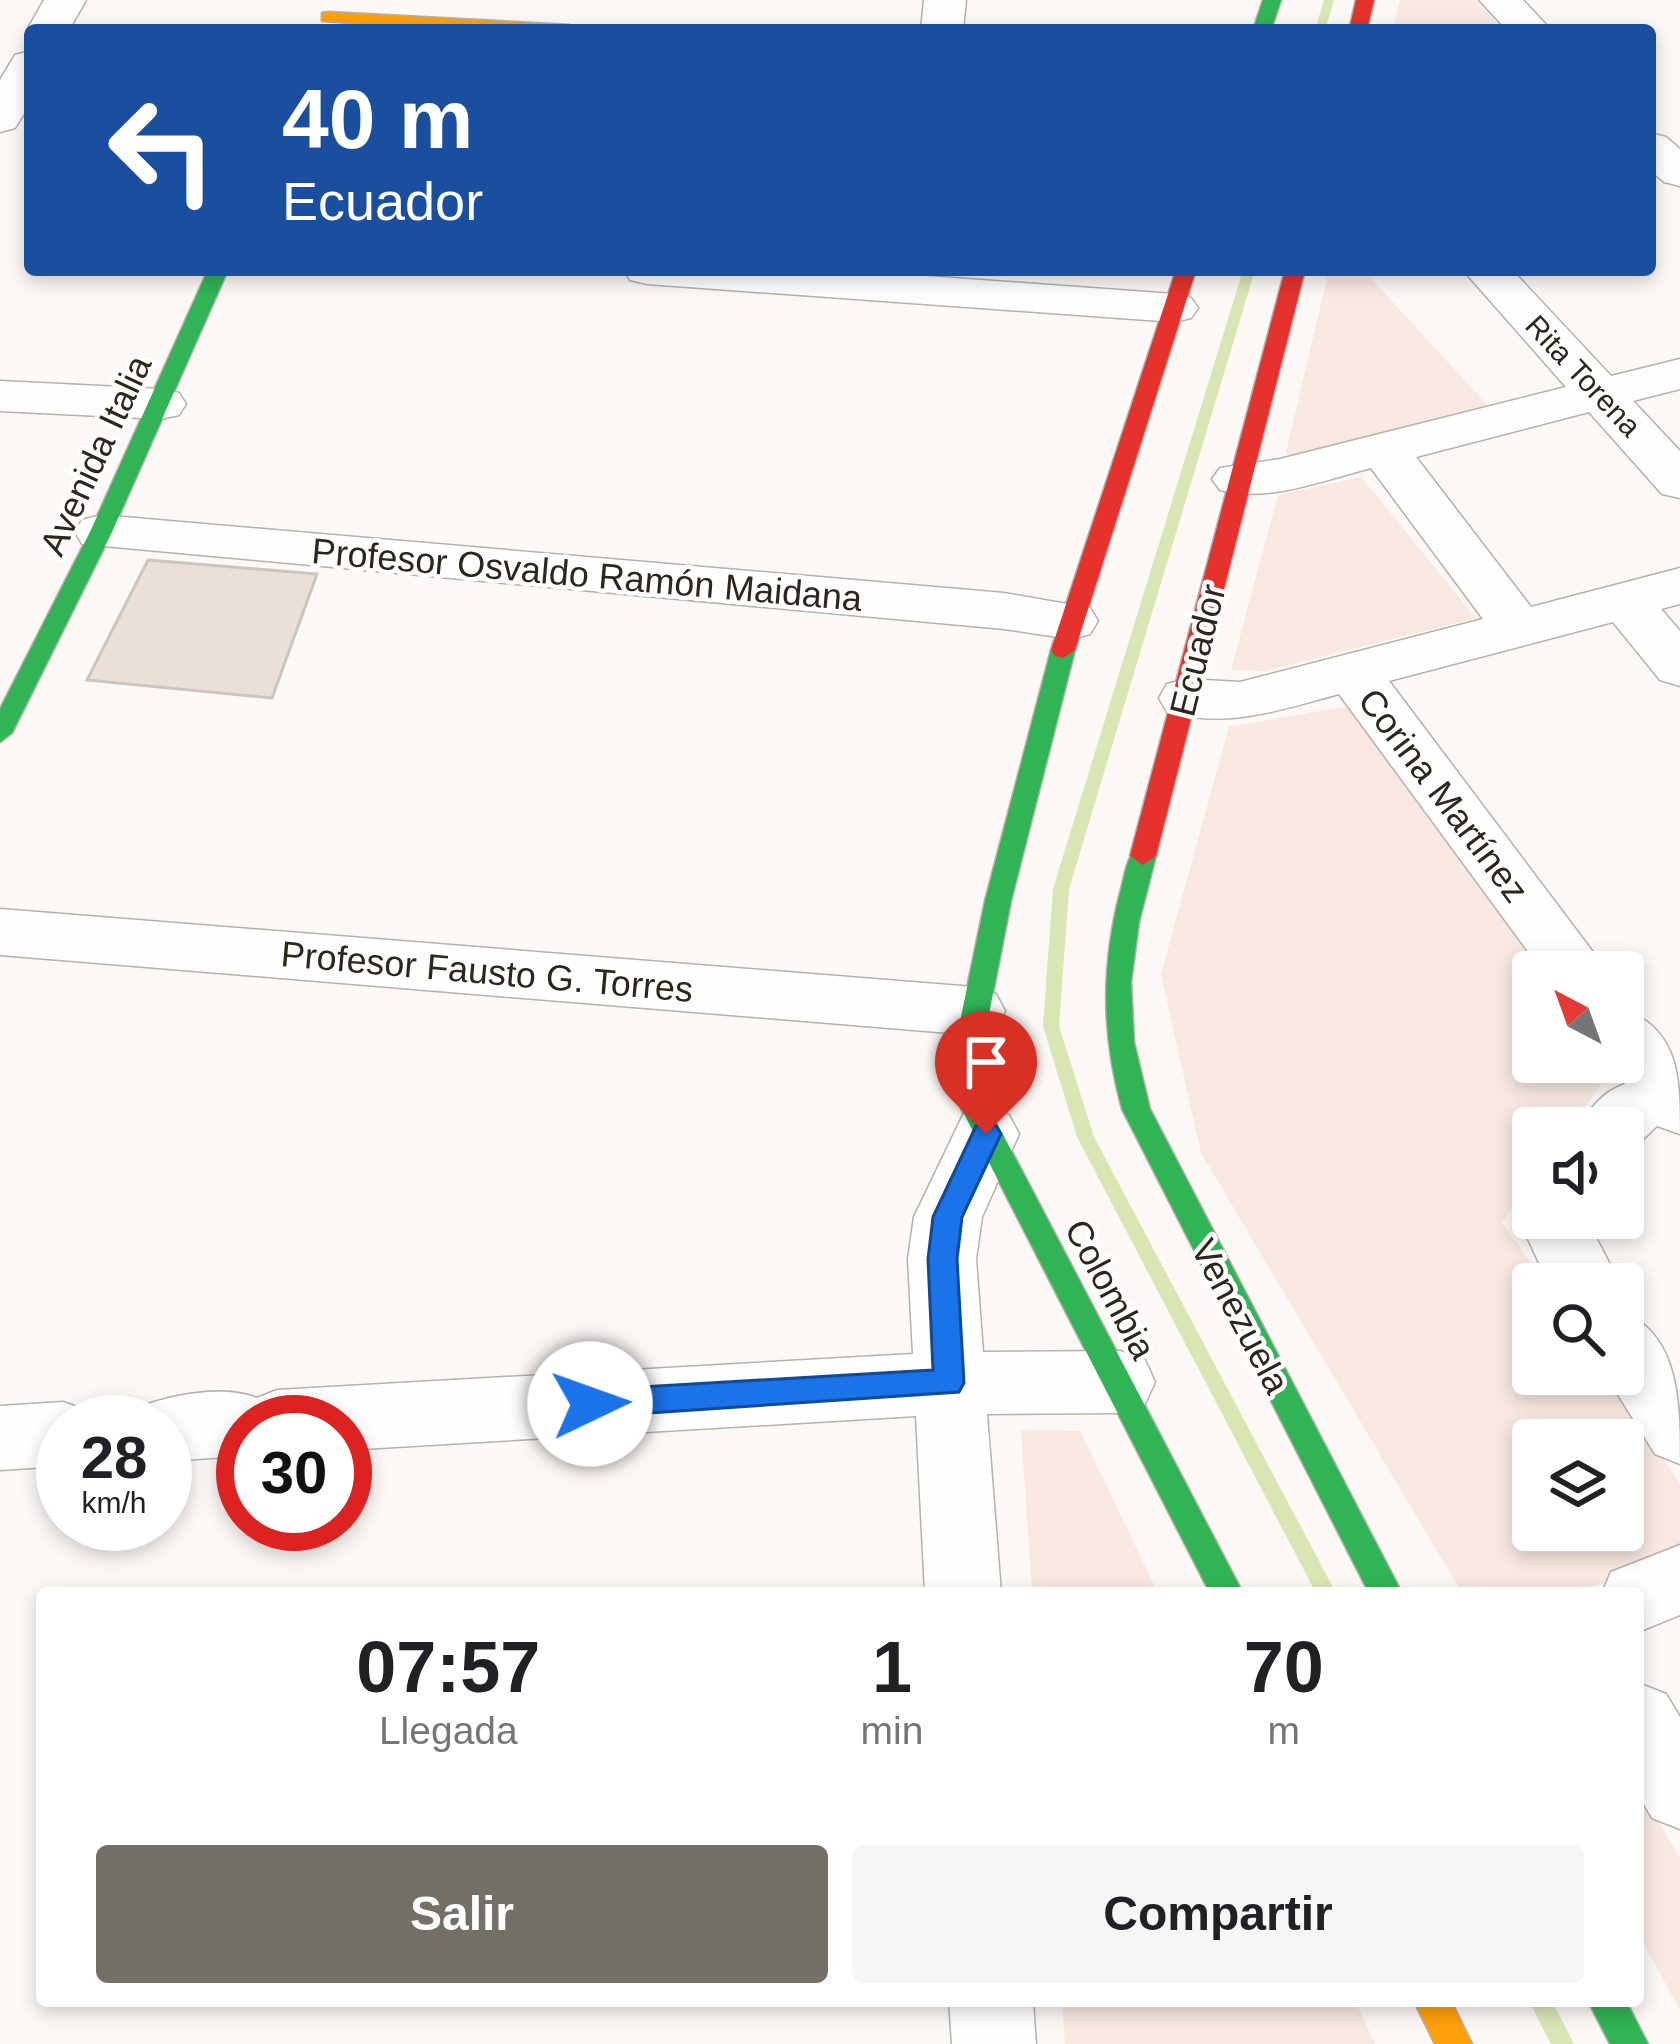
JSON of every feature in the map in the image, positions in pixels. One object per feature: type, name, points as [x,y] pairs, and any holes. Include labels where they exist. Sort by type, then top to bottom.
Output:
[{"type":"main road","points":[[329,16],[467,24]]},
{"type":"main road","name":"Avenida Italia","points":[[0,733],[101,532],[215,276]]},
{"type":"main road","name":"Ecuador","points":[[1114,1032],[1113,981],[1119,942],[1187,698],[1238,479],[1293,276]]},
{"type":"main road","points":[[974,1011],[1071,621],[1180,289]]},
{"type":"main road","name":"Colombia","points":[[974,1011],[966,1060],[972,1102],[1223,1587]]},
{"type":"main road","name":"Venezuela","points":[[1114,1032],[1136,1109],[1383,1587]]},
{"type":"main road","points":[[1435,2007],[1454,2044]]},
{"type":"main road","points":[[1609,2007],[1630,2044]]},
{"type":"street","points":[[1500,0],[1524,24]]},
{"type":"street","points":[[0,119],[24,75]]},
{"type":"street","points":[[1656,151],[1680,173]]},
{"type":"street","points":[[815,276],[1180,289]]},
{"type":"street","name":"Rita Torena","points":[[1491,276],[1680,482]]},
{"type":"street","points":[[1238,479],[1280,475],[1680,374]]},
{"type":"street","points":[[0,396],[161,404]]},
{"type":"street","points":[[1384,450],[1520,630]]},
{"type":"street","name":"Profesor Osvaldo Ramón Maidana","points":[[101,532],[1004,610],[1071,621]]},
{"type":"street","points":[[1187,698],[1240,701],[1354,675],[1680,586]]},
{"type":"street","points":[[1626,602],[1680,667]]},
{"type":"street","name":"Corina Martínez","points":[[1354,675],[1560,951]]},
{"type":"street","name":"Profesor Fausto G. Torres","points":[[0,932],[974,1011]]},
{"type":"street","points":[[1634,1107],[1660,1071]]},
{"type":"street","points":[[963,1587],[943,1259],[948,1217],[986,1134]]},
{"type":"street","points":[[1644,1375],[1680,1432]]},
{"type":"street","points":[[372,1416],[949,1383],[1120,1382]]},
{"type":"street","points":[[0,1438],[36,1436]]},
{"type":"street","points":[[1644,1595],[1680,1580]]},
{"type":"street","points":[[1644,1731],[1680,1790]]},
{"type":"street","points":[[992,2007],[994,2044]]},
{"type":"shaded area","points":[[1400,0],[1475,0],[1499,24],[1394,24]]},
{"type":"shaded area","points":[[1328,276],[1369,276],[1489,407],[1292,459],[1286,452]]},
{"type":"shaded area","points":[[1361,477],[1476,618],[1264,671],[1231,670],[1278,495]]},
{"type":"shaded area","points":[[1349,706],[1531,951],[1512,951],[1512,1083],[1602,1083],[1584,1107],[1512,1107],[1512,1208],[1502,1222],[1530,1263],[1512,1263],[1512,1395],[1620,1395],[1636,1419],[1512,1419],[1512,1551],[1644,1551],[1644,1430],[1680,1484],[1680,1558],[1591,1587],[1458,1587],[1201,1153],[1161,974],[1229,727]]},
{"type":"shaded area","points":[[1021,1430],[1080,1431],[1155,1587],[1032,1587]]},
{"type":"shaded area","points":[[1644,1796],[1680,1858],[1680,2010],[1644,1944]]},
{"type":"shaded area","points":[[1062,2007],[1358,2007],[1375,2044],[1065,2044]]},
{"type":"building","points":[[148,560],[317,574],[272,698],[87,680]]},
{"type":"waterway","points":[[1322,24],[1329,0]]},
{"type":"waterway","points":[[1247,276],[1061,889],[1051,1026],[1086,1137],[1323,1587]]},
{"type":"waterway","points":[[1543,2007],[1563,2044]]},
{"type":"traffic: fast","points":[[1264,24],[1272,0]]},
{"type":"traffic: fast","points":[[0,733],[101,532],[215,276]]},
{"type":"traffic: fast","points":[[1063,650],[998,901],[966,1060],[972,1102],[1224,1587]]},
{"type":"traffic: fast","points":[[1143,856],[1126,922],[1117,1011],[1136,1109],[1383,1587]]},
{"type":"traffic: fast","points":[[1609,2007],[1630,2044]]},
{"type":"traffic: slow","points":[[328,17],[458,24]]},
{"type":"traffic: slow","points":[[1435,2007],[1454,2044]]},
{"type":"traffic: jam","points":[[1359,24],[1365,0]]},
{"type":"traffic: jam","points":[[1063,650],[1184,276]]},
{"type":"traffic: jam","points":[[1143,856],[1293,276]]},
{"type":"route","points":[[590,1404],[949,1383],[943,1259],[948,1217],[986,1134]]}]
